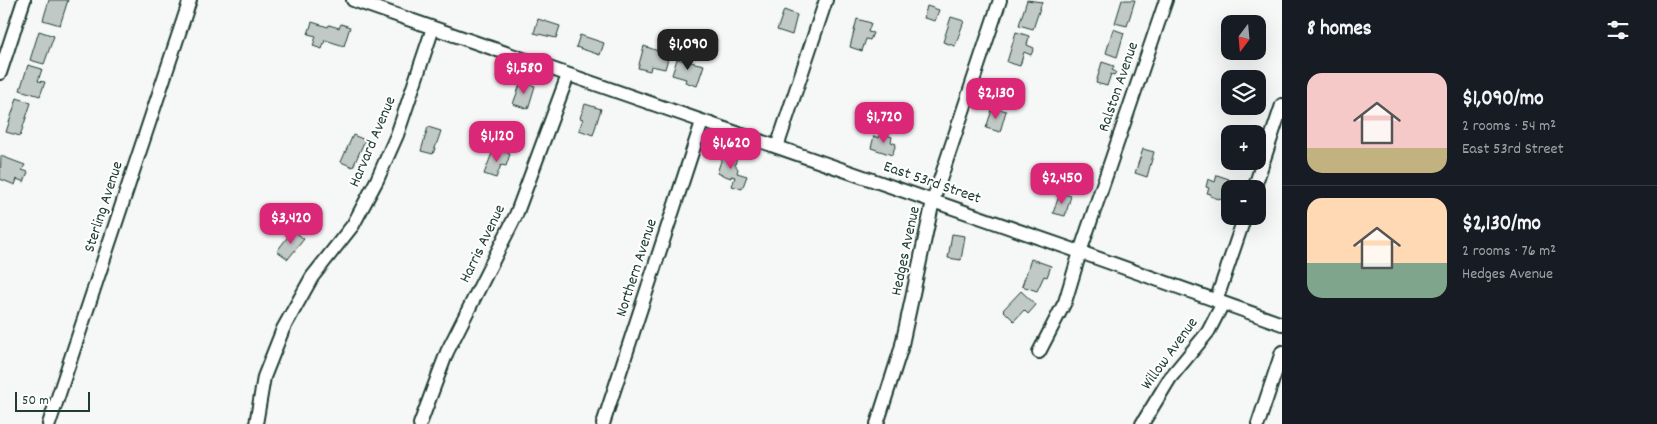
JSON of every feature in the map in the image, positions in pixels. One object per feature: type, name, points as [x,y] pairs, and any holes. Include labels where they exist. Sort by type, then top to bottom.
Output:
[{"type":"street","points":[[0,73],[24,0]]},
{"type":"street","name":"Sterling Avenue","points":[[49,424],[190,0]]},
{"type":"street","name":"East 53rd Street","points":[[353,0],[1282,324]]},
{"type":"street","points":[[777,147],[826,0]]},
{"type":"street","name":"Hedges Avenue","points":[[877,424],[901,349],[933,201],[1000,0]]},
{"type":"street","name":"Ralston Avenue","points":[[1039,352],[1065,302],[1080,252],[1166,0]]},
{"type":"street","name":"Harvard Avenue","points":[[256,424],[264,377],[283,329],[312,277],[352,225],[377,180],[397,136],[433,28]]},
{"type":"street","name":"Harris Avenue","points":[[420,424],[447,352],[516,215],[568,75]]},
{"type":"street","points":[[1257,180],[1282,105]]},
{"type":"street","name":"Northern Avenue","points":[[603,424],[702,122]]},
{"type":"street","name":"Willow Avenue","points":[[1142,424],[1170,378],[1208,332],[1220,302],[1241,225]]},
{"type":"street","points":[[1258,424],[1282,352]]},
{"type":"building","points":[[49,0],[68,0],[60,25],[43,20]]},
{"type":"building","points":[[1027,0],[1042,2],[1033,29],[1019,25]]},
{"type":"building","points":[[1122,0],[1135,0],[1127,26],[1115,23]]},
{"type":"building","points":[[927,6],[939,10],[935,21],[924,18]]},
{"type":"building","points":[[784,10],[797,15],[792,35],[777,30]]},
{"type":"building","points":[[951,17],[964,21],[955,46],[943,42]]},
{"type":"building","points":[[538,19],[560,26],[556,38],[534,33]]},
{"type":"building","points":[[857,19],[871,23],[868,32],[873,33],[870,40],[866,39],[862,51],[850,47]]},
{"type":"building","points":[[312,22],[328,27],[329,25],[339,28],[341,24],[350,27],[344,46],[325,40],[322,49],[313,46],[316,36],[308,34]]},
{"type":"building","points":[[1113,29],[1124,33],[1117,57],[1106,53]]},
{"type":"building","points":[[39,31],[54,36],[44,64],[30,60]]},
{"type":"building","points":[[1016,32],[1029,36],[1027,45],[1034,48],[1031,55],[1024,52],[1020,66],[1007,62]]},
{"type":"building","points":[[580,35],[604,43],[600,55],[576,47]]},
{"type":"building","points":[[644,46],[669,55],[665,69],[651,66],[650,71],[638,68]]},
{"type":"building","points":[[677,59],[704,65],[697,86],[685,82],[686,79],[672,75]]},
{"type":"building","points":[[1102,62],[1114,66],[1112,70],[1116,72],[1114,75],[1111,74],[1107,86],[1096,83]]},
{"type":"building","points":[[28,65],[42,69],[38,81],[45,82],[40,96],[20,90]]},
{"type":"building","points":[[521,82],[535,86],[528,109],[513,104]]},
{"type":"building","points":[[17,98],[31,103],[20,136],[6,132]]},
{"type":"building","points":[[585,104],[601,109],[593,135],[579,130],[583,119],[580,118]]},
{"type":"building","points":[[993,107],[1006,111],[1000,132],[986,128]]},
{"type":"building","points":[[428,127],[441,131],[433,154],[421,151]]},
{"type":"building","points":[[881,133],[892,137],[891,142],[896,144],[892,155],[871,148],[874,136],[879,138]]},
{"type":"building","points":[[353,135],[365,140],[353,167],[341,162]]},
{"type":"building","points":[[494,148],[510,154],[506,166],[501,165],[496,178],[484,174]]},
{"type":"building","points":[[1143,149],[1154,152],[1147,177],[1135,173]]},
{"type":"building","points":[[724,152],[737,156],[735,165],[738,169],[737,173],[747,176],[742,189],[732,186],[735,177],[731,176],[731,178],[717,173]]},
{"type":"building","points":[[1,156],[25,165],[22,170],[28,172],[24,182],[17,179],[15,185],[0,179]]},
{"type":"building","points":[[1217,175],[1229,179],[1221,180],[1221,200],[1207,193],[1209,188],[1206,187],[1208,179],[1215,182]]},
{"type":"building","points":[[1060,193],[1071,196],[1065,216],[1053,213]]},
{"type":"building","points":[[293,230],[304,239],[288,259],[277,251]]},
{"type":"building","points":[[952,234],[965,236],[961,260],[948,258]]},
{"type":"building","points":[[1031,259],[1051,266],[1047,277],[1044,276],[1037,291],[1022,286]]},
{"type":"building","points":[[1021,291],[1036,305],[1028,314],[1024,310],[1014,321],[1003,310]]}]
